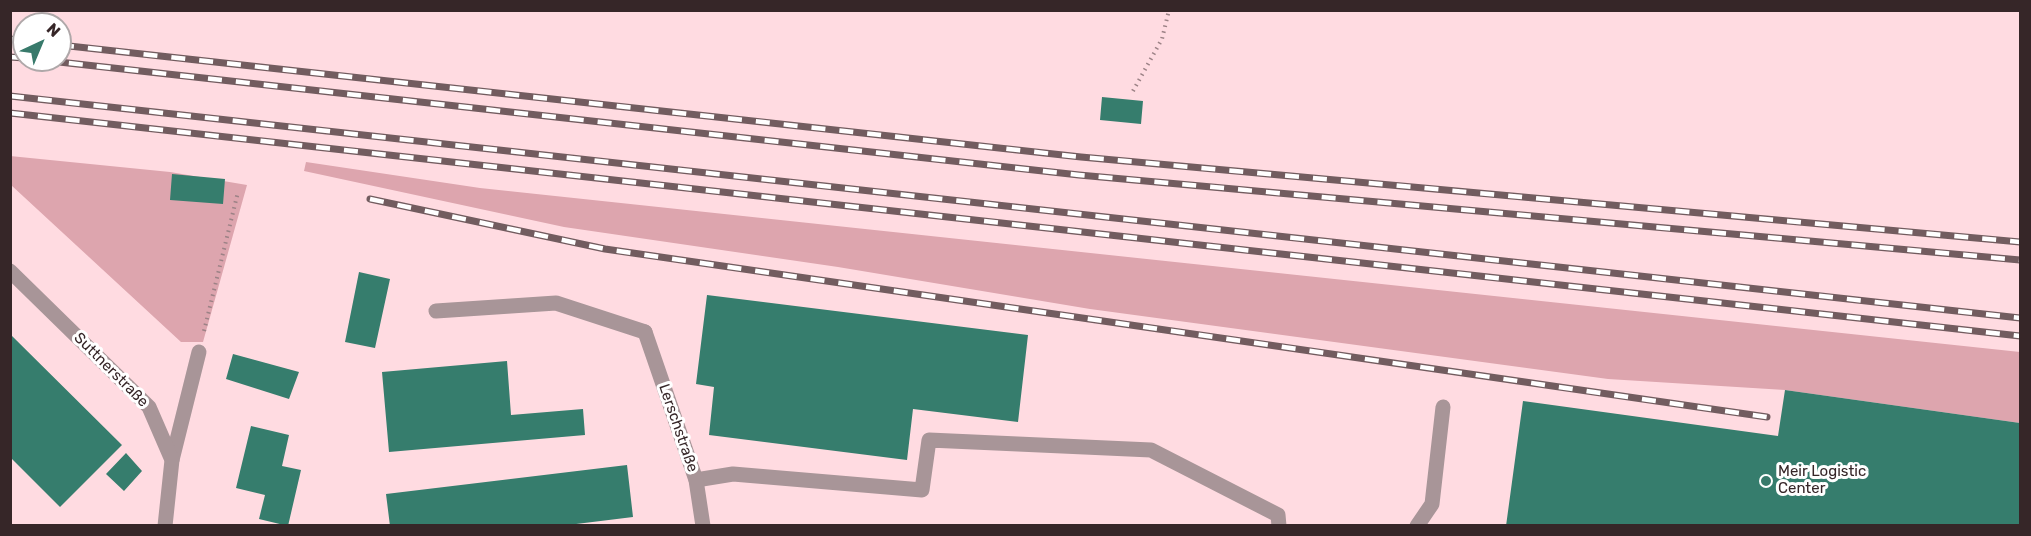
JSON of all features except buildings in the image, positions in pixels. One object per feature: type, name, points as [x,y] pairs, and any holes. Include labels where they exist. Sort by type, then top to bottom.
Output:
[{"type":"street","name":"Suttnerstraße","points":[[10,271],[149,407],[172,460],[165,525]]},
{"type":"street","name":"Lerschstraße","points":[[436,311],[556,303],[645,332],[696,480],[703,525]]},
{"type":"street","points":[[172,460],[199,352]]},
{"type":"street","points":[[1417,525],[1432,504],[1443,407]]},
{"type":"street","points":[[696,480],[733,474],[922,490],[929,440],[1151,450],[1278,515],[1279,525]]},
{"type":"path","points":[[1133,92],[1162,39],[1170,10]]},
{"type":"path","points":[[199,352],[238,192]]},
{"type":"shaded area","points":[[10,156],[170,172],[247,185],[203,342],[181,342],[11,185]]},
{"type":"shaded area","points":[[306,162],[480,188],[2020,352],[2020,423],[1785,390],[1608,379],[1090,309],[838,267],[564,227],[304,171]]},
{"type":"railway","points":[[72,46],[1081,157],[2020,242]]},
{"type":"railway","points":[[72,63],[1079,175],[2020,260]]},
{"type":"railway","points":[[10,96],[2020,318]]},
{"type":"railway","points":[[10,113],[2020,336]]},
{"type":"railway","points":[[370,199],[605,249],[1767,417]]},
{"type":"place","name":"Meir Logistic Center","points":[[1766,481]]}]
